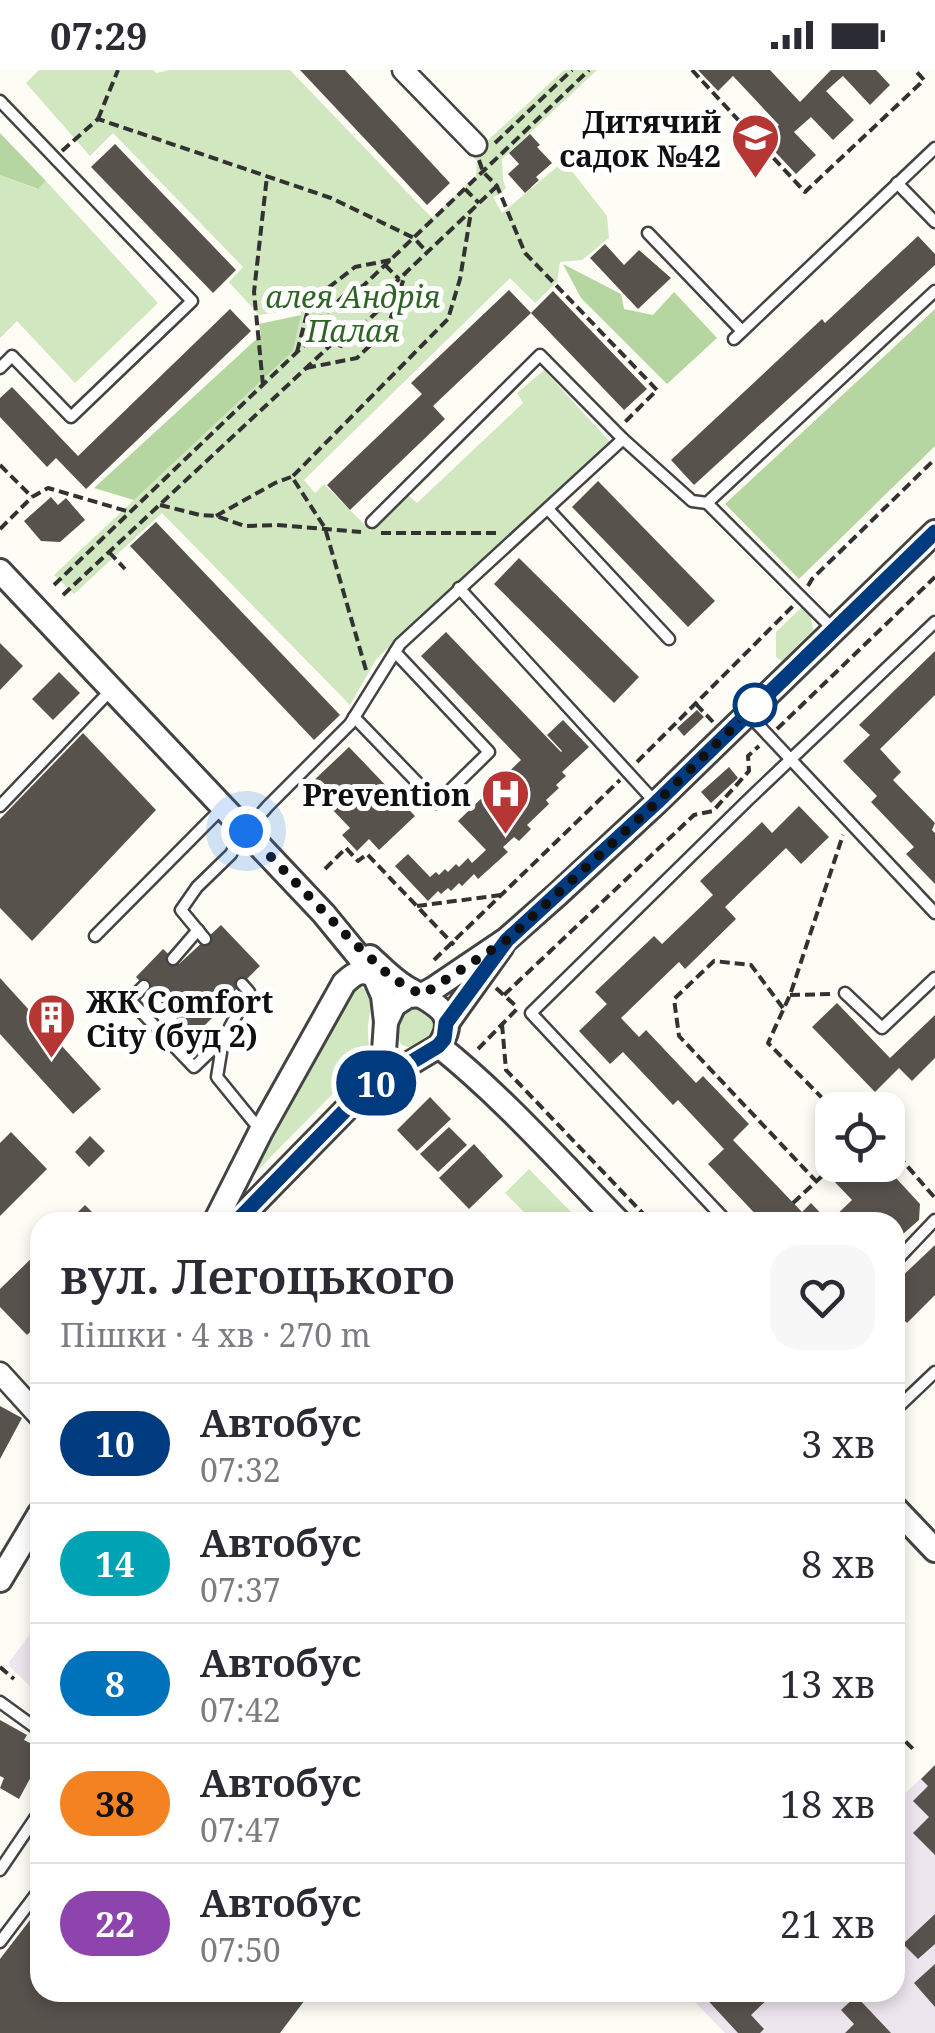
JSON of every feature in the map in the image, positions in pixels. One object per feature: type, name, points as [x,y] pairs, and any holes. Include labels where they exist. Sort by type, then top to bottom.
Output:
[{"type":"street","points":[[403,70],[476,145]]},
{"type":"street","points":[[365,1090],[384,1052],[389,1013],[400,1000],[422,995],[507,940],[656,803],[934,534]]},
{"type":"street","points":[[7,584],[324,914],[392,978],[439,1005],[446,1023],[444,1039],[365,1090],[246,1212]]},
{"type":"street","points":[[324,914],[374,975],[383,996],[386,1027],[397,1049],[406,1054],[432,1050],[461,1064],[609,1212]]},
{"type":"street","points":[[324,914],[341,948],[344,983]]},
{"type":"street","points":[[446,1023],[507,940]]},
{"type":"street","points":[[220,1212],[344,983],[356,972],[374,975]]},
{"type":"street","points":[[0,1374],[30,1406]]},
{"type":"street","points":[[905,1518],[935,1550]]},
{"type":"street","points":[[0,1580],[30,1530]]},
{"type":"lane","points":[[0,101],[192,302],[71,417],[12,356],[0,368]]},
{"type":"lane","points":[[648,233],[738,335],[935,148]]},
{"type":"lane","points":[[897,184],[935,222]]},
{"type":"lane","points":[[708,502],[935,290]]},
{"type":"lane","points":[[372,522],[540,355],[692,501],[708,502],[834,630]]},
{"type":"lane","points":[[173,959],[202,935],[181,910],[246,831],[354,718],[400,644],[548,509],[619,435]]},
{"type":"lane","points":[[548,509],[669,639]]},
{"type":"lane","points":[[459,588],[656,803]]},
{"type":"lane","points":[[718,1212],[530,1013],[935,622]]},
{"type":"lane","points":[[354,718],[437,803],[489,752],[395,652]]},
{"type":"lane","points":[[0,806],[112,689]]},
{"type":"lane","points":[[747,713],[935,914]]},
{"type":"lane","points":[[95,936],[223,807]]},
{"type":"lane","points":[[845,993],[882,1028],[935,978]]},
{"type":"lane","points":[[144,986],[130,1000],[194,1067],[222,1040],[248,992],[242,984]]},
{"type":"lane","points":[[222,1040],[217,1077],[261,1131]]},
{"type":"lane","points":[[905,1252],[935,1220]]},
{"type":"lane","points":[[905,1400],[935,1372]]},
{"type":"lane","points":[[1,1705],[30,1724]]},
{"type":"lane","points":[[0,1870],[30,1826]]},
{"type":"lane","points":[[0,1942],[30,1902]]},
{"type":"path","points":[[54,158],[98,119],[118,70]]},
{"type":"path","points":[[572,70],[479,160],[483,172],[496,186],[525,253],[658,390],[619,435]]},
{"type":"path","points":[[54,585],[322,329],[320,320],[356,284],[362,287],[588,70]]},
{"type":"path","points":[[692,70],[804,192],[924,80],[915,70]]},
{"type":"path","points":[[98,119],[331,198],[414,238],[427,252]]},
{"type":"path","points":[[263,385],[254,292],[268,176]]},
{"type":"path","points":[[64,594],[334,342],[341,346],[382,307],[377,300],[496,186]]},
{"type":"path","points":[[465,190],[478,203]]},
{"type":"path","points":[[216,516],[292,477],[448,318],[460,279],[471,210]]},
{"type":"path","points":[[297,353],[310,302],[355,267],[390,260]]},
{"type":"path","points":[[385,265],[399,279]]},
{"type":"path","points":[[306,368],[357,358],[367,349],[387,329],[406,272]]},
{"type":"path","points":[[434,960],[628,772],[802,597],[812,579],[935,460]]},
{"type":"path","points":[[1,469],[32,497]]},
{"type":"path","points":[[292,477],[324,528],[372,689]]},
{"type":"path","points":[[0,529],[32,497],[48,488],[130,512]]},
{"type":"path","points":[[160,505],[245,526],[372,534],[522,532]]},
{"type":"path","points":[[109,552],[125,569]]},
{"type":"path","points":[[504,995],[694,815],[713,811],[750,771],[748,756],[935,577]]},
{"type":"path","points":[[696,704],[717,726]]},
{"type":"path","points":[[816,1092],[768,1043],[790,996],[847,821]]},
{"type":"path","points":[[324,869],[346,848],[358,861],[367,854],[453,944]]},
{"type":"path","points":[[416,906],[501,895]]},
{"type":"path","points":[[783,1008],[751,965],[714,961],[674,998],[679,1036],[815,1180]]},
{"type":"path","points":[[492,984],[518,1008],[530,1013]]},
{"type":"path","points":[[790,996],[845,993]]},
{"type":"path","points":[[478,1049],[518,1008]]},
{"type":"path","points":[[502,1024],[506,1070],[641,1212]]},
{"type":"path","points":[[905,1164],[935,1198]]},
{"type":"path","points":[[793,1203],[815,1182]]},
{"type":"path","points":[[0,1667],[14,1680]]},
{"type":"path","points":[[905,1742],[914,1751]]},
{"type":"shaded area","points":[[30,1634],[30,1686],[9,1662]]},
{"type":"shaded area","points":[[935,1765],[935,2033],[725,2033],[695,2002],[905,2002],[905,1794]]},
{"type":"green space","name":"алея Андрія Палая","points":[[39,70],[290,70],[432,218],[476,176],[477,161],[469,152],[478,143],[486,142],[564,70],[597,70],[502,159],[506,188],[493,197],[502,213],[564,161],[607,216],[609,238],[582,260],[560,262],[557,282],[535,303],[510,278],[304,480],[315,493],[324,484],[371,531],[408,495],[417,503],[523,403],[517,393],[544,370],[612,444],[377,658],[350,705],[162,513],[74,594],[54,575],[293,351],[302,309],[259,315],[229,282],[243,267],[113,133],[90,156],[26,83]]},
{"type":"green space","points":[[0,133],[46,181],[38,189],[0,175]]},
{"type":"green space","points":[[0,175],[37,189],[46,181],[158,303],[75,383],[17,321],[0,338]]},
{"type":"green space","points":[[563,264],[621,294],[624,309],[653,315],[674,292],[717,338],[667,384],[581,298]]},
{"type":"green space","points":[[935,309],[935,446],[799,579],[725,504]]},
{"type":"green space","points":[[301,315],[293,351],[134,500],[94,488],[261,335],[259,324]]},
{"type":"green space","points":[[804,605],[813,630],[782,661],[776,657],[776,632]]},
{"type":"green space","points":[[361,987],[371,999],[367,1059],[247,1181],[261,1146],[351,991]]},
{"type":"green space","points":[[427,1004],[440,1031],[417,1050],[402,1045],[393,1032],[398,1009]]},
{"type":"green space","points":[[529,1169],[571,1212],[524,1212],[505,1193]]},
{"type":"building","points":[[300,70],[345,70],[450,183],[427,205]]},
{"type":"building","points":[[698,70],[770,70],[800,102],[831,70],[876,70],[890,85],[870,105],[843,76],[826,91],[854,120],[833,140],[811,117],[794,132],[816,155],[796,174],[764,140],[779,125],[733,76],[718,91]]},
{"type":"building","points":[[530,134],[552,163],[525,193],[508,174],[519,164],[509,153]]},
{"type":"building","points":[[115,144],[236,270],[213,293],[91,167]]},
{"type":"building","points":[[918,236],[935,254],[935,265],[694,485],[671,460],[822,319],[825,323]]},
{"type":"building","points":[[605,244],[624,265],[639,250],[671,278],[638,309],[590,258]]},
{"type":"building","points":[[509,290],[531,313],[433,406],[445,419],[350,510],[327,485],[422,394],[411,383]]},
{"type":"building","points":[[553,291],[647,389],[624,410],[531,313]]},
{"type":"building","points":[[230,309],[251,331],[86,489],[56,458],[47,467],[0,417],[0,398],[12,387],[78,456]]},
{"type":"building","points":[[598,481],[715,601],[688,627],[572,507]]},
{"type":"building","points":[[51,497],[58,505],[66,498],[85,520],[60,542],[41,541],[24,521]]},
{"type":"building","points":[[156,522],[340,715],[314,740],[130,546]]},
{"type":"building","points":[[519,558],[639,677],[614,703],[494,584]]},
{"type":"building","points":[[446,632],[561,752],[547,735],[563,720],[589,747],[562,772],[566,776],[546,800],[549,804],[527,825],[531,829],[519,841],[514,837],[503,847],[508,852],[478,879],[474,874],[462,886],[459,883],[441,894],[438,891],[428,901],[395,866],[408,854],[430,877],[445,869],[448,872],[456,864],[459,867],[468,858],[472,863],[486,850],[458,821],[521,760],[421,656]]},
{"type":"building","points":[[0,643],[23,666],[0,690]]},
{"type":"building","points":[[935,651],[935,695],[880,749],[901,772],[893,780],[935,823],[935,884],[906,854],[914,847],[871,802],[877,796],[843,761],[870,735],[859,725]]},
{"type":"building","points":[[59,672],[80,693],[53,720],[32,699]]},
{"type":"building","points":[[697,710],[704,717],[684,736],[677,728]]},
{"type":"building","points":[[83,733],[156,810],[32,941],[0,908],[0,819]]},
{"type":"building","points":[[349,747],[415,816],[379,850],[369,839],[357,851],[342,835],[350,828],[330,807],[326,811],[316,801],[320,796],[309,785]]},
{"type":"building","points":[[729,767],[738,778],[711,803],[701,792]]},
{"type":"building","points":[[799,806],[829,837],[801,864],[786,848],[725,907],[736,919],[685,969],[679,962],[621,1018],[639,1037],[646,1030],[696,1083],[703,1076],[749,1124],[733,1140],[802,1212],[754,1212],[708,1164],[724,1149],[678,1100],[673,1105],[623,1052],[610,1064],[579,1031],[607,1004],[595,992],[654,936],[662,944],[713,895],[700,881],[762,822],[772,833]]},
{"type":"building","points":[[221,925],[260,966],[194,1036],[136,977],[163,949],[179,964]]},
{"type":"building","name":"ЖК Comfort City (буд 2)","points":[[0,978],[101,1089],[73,1114],[0,1034]]},
{"type":"building","points":[[837,1003],[890,1058],[935,1015],[935,1058],[912,1081],[899,1068],[875,1092],[812,1027]]},
{"type":"building","points":[[430,1097],[451,1119],[417,1151],[397,1130]]},
{"type":"building","points":[[449,1127],[467,1145],[438,1172],[420,1154]]},
{"type":"building","points":[[11,1132],[47,1169],[0,1216],[0,1143]]},
{"type":"building","points":[[90,1136],[105,1151],[89,1167],[75,1152]]},
{"type":"building","points":[[474,1144],[503,1176],[469,1209],[439,1178]]},
{"type":"building","points":[[835,1182],[900,1182],[920,1204],[919,1220],[905,1232],[905,1212],[839,1212],[852,1200]]},
{"type":"building","points":[[811,1203],[820,1212],[802,1212]]},
{"type":"building","points":[[935,1245],[935,1295],[907,1323],[905,1321],[905,1274]]},
{"type":"building","points":[[30,1260],[27,1335],[0,1307],[0,1289]]},
{"type":"building","points":[[0,1406],[22,1418],[0,1459]]},
{"type":"building","points":[[0,1720],[27,1735],[24,1740],[30,1743],[30,1779],[19,1799],[0,1788],[4,1778],[0,1776]]},
{"type":"building","points":[[935,1765],[935,1855],[913,1833],[929,1817],[913,1801],[928,1786],[921,1779]]},
{"type":"building","points":[[935,1914],[935,1944],[918,1959],[905,1942]]},
{"type":"building","points":[[30,1920],[30,2002],[303,2002],[280,2033],[0,2033],[0,1959]]},
{"type":"building","points":[[935,1964],[935,2007],[914,1983]]},
{"type":"building","points":[[709,2002],[765,2002],[751,2015],[764,2029],[760,2033],[738,2033]]},
{"type":"building","points":[[850,2002],[862,2002],[891,2033],[845,2033],[854,2024],[841,2010]]},
{"type":"bus line","name":"10","points":[[246,1212],[365,1090],[438,1046],[444,1039],[446,1023],[507,940],[656,803],[935,532]]},
{"type":"place","name":"Дитячий садок №42","points":[[756,180]]},
{"type":"place","name":"Prevention","points":[[506,836]]},
{"type":"place","name":"ЖК Comfort City (буд 2)","points":[[51,1060]]},
{"type":"route","points":[[246,831],[350,939],[392,978],[422,995],[507,940],[761,700],[755,705]]}]
